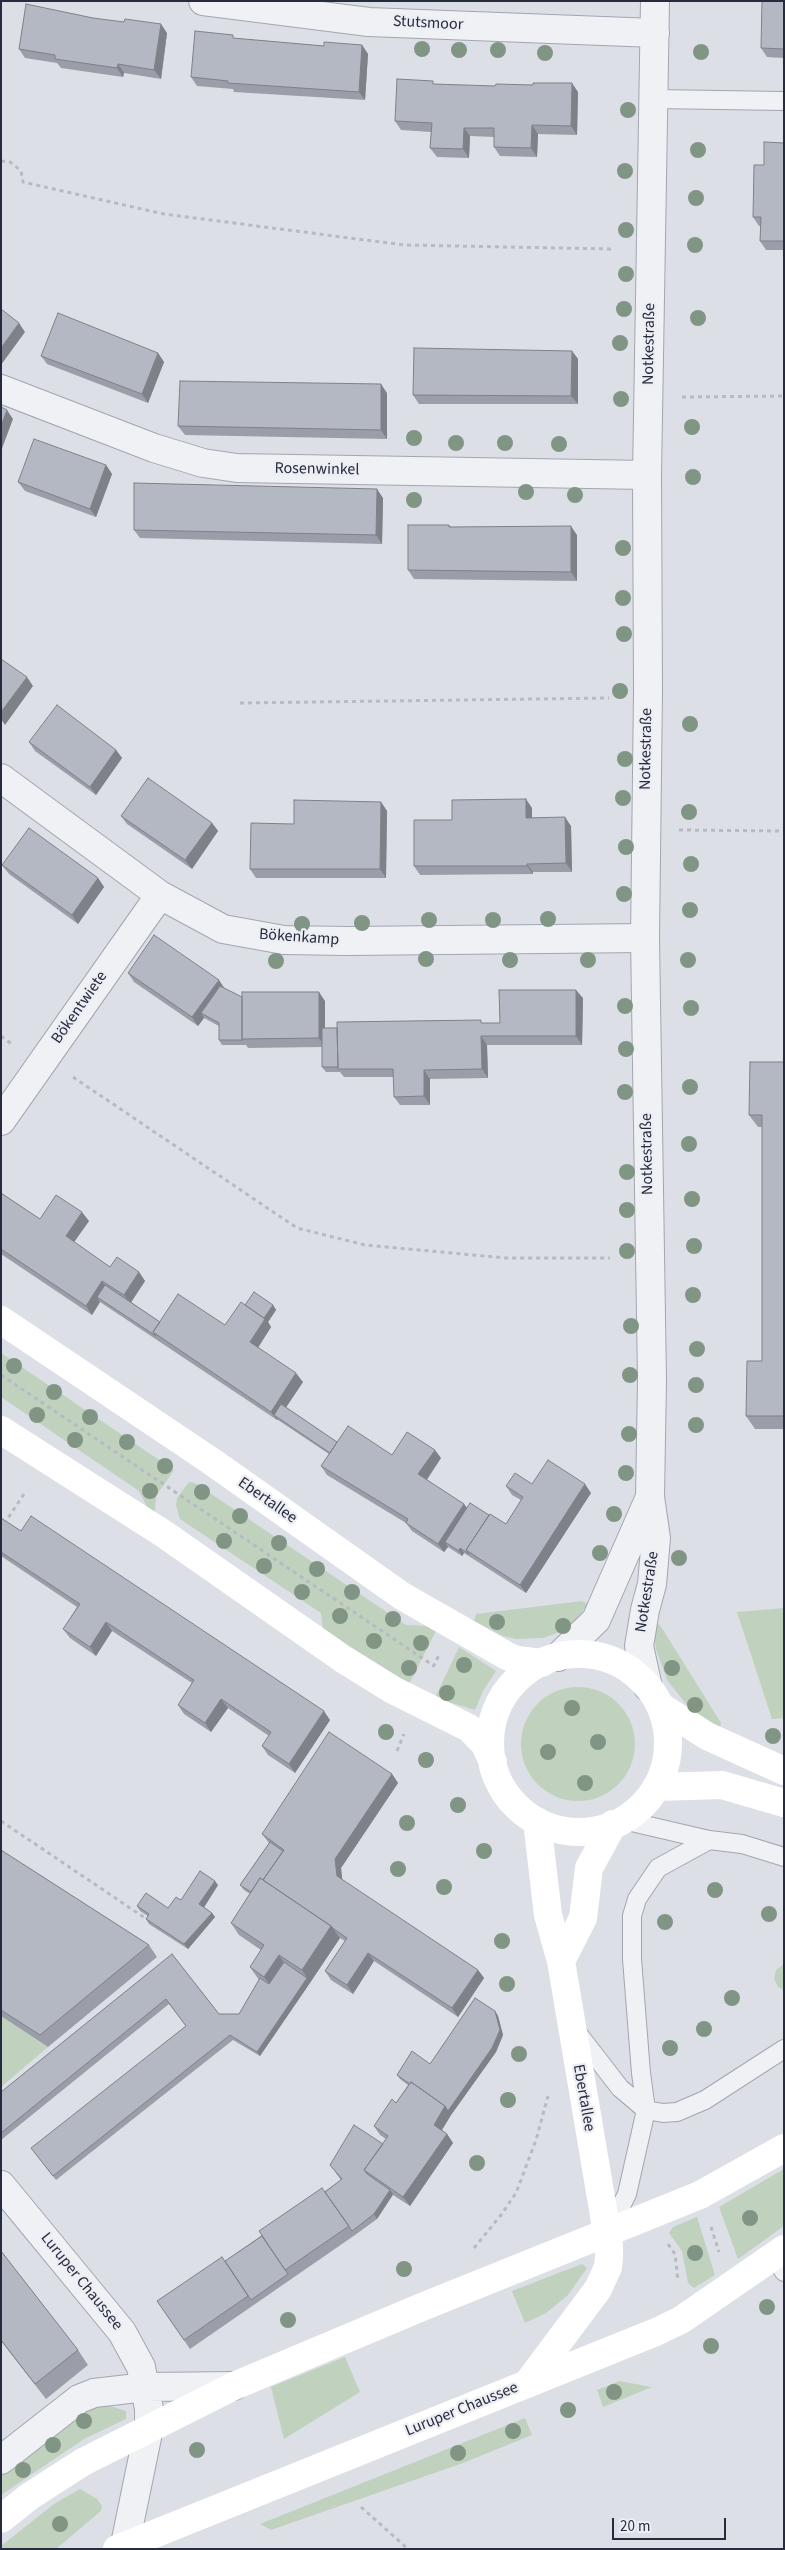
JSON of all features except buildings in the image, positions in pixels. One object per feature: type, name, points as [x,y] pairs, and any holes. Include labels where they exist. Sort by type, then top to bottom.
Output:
[{"type":"main road","name":"Ebertallee","points":[[1,1320],[211,1461],[402,1596],[506,1656],[517,1660],[550,1660]]},
{"type":"main road","points":[[1,1430],[164,1534],[343,1659],[393,1690],[469,1728],[484,1743],[499,1780],[508,1796],[537,1821],[556,1828],[575,1831],[594,1830],[618,1822],[644,1803],[656,1787],[665,1766],[668,1751],[667,1728],[654,1696]]},
{"type":"main road","points":[[493,1762],[491,1734],[495,1716],[502,1699],[519,1678],[550,1660],[584,1654],[608,1659],[630,1670],[654,1696],[707,1736],[784,1771]]},
{"type":"main road","points":[[656,1787],[722,1785],[784,1803]]},
{"type":"main road","name":"Ebertallee","points":[[527,2384],[598,2289],[608,2267],[609,2245],[561,1961],[548,1915],[537,1821]]},
{"type":"main road","points":[[561,1961],[582,1918],[588,1868],[618,1822]]},
{"type":"main road","points":[[1,2519],[30,2496],[82,2462],[234,2386],[422,2307],[607,2234],[722,2185],[784,2148]]},
{"type":"main road","name":"Luruper Chaussee","points":[[122,2547],[681,2320],[780,2259]]},
{"type":"street","name":"Stutsmoor","points":[[202,1],[369,22],[655,33]]},
{"type":"street","name":"Notkestraße","points":[[654,1696],[639,1646],[645,1610],[652,1584],[655,1547],[650,1497],[652,1380],[645,938],[647,475],[655,1]]},
{"type":"street","name":"Rosenwinkel","points":[[1,389],[154,448],[202,463],[237,468],[647,475]]},
{"type":"street","name":"Bökenkamp","points":[[1,778],[160,894],[223,929],[284,940],[645,938]]},
{"type":"street","name":"Bökentwiete","points":[[1,1121],[160,894]]},
{"type":"street","name":"Notkestraße","points":[[550,1660],[596,1620],[650,1497]]},
{"type":"street","name":"Luruper Chaussee","points":[[1,2185],[122,2332],[141,2367],[146,2387],[150,2428],[122,2547]]},
{"type":"street","points":[[1,2460],[79,2399],[112,2389],[234,2386]]},
{"type":"lane","points":[[654,99],[784,101]]},
{"type":"lane","points":[[618,1822],[709,1840],[742,1844],[784,1857]]},
{"type":"lane","points":[[607,2234],[627,2194],[646,2110],[641,2073],[632,1960],[632,1916],[637,1899],[658,1868],[709,1840]]},
{"type":"lane","points":[[571,2024],[620,2088],[646,2110],[663,2113],[678,2112],[705,2100],[784,2049]]},
{"type":"path","points":[[1,161],[10,162],[21,171],[23,182],[164,214],[404,245],[612,249]]},
{"type":"path","points":[[648,396],[784,396]]},
{"type":"path","points":[[240,703],[609,698]]},
{"type":"path","points":[[646,829],[784,831]]},
{"type":"path","points":[[66,1073],[297,1228],[365,1245],[506,1258],[610,1258]]},
{"type":"path","points":[[1,1375],[434,1666]]},
{"type":"path","points":[[4,1524],[24,1494]]},
{"type":"path","points":[[430,1675],[440,1652]]},
{"type":"path","points":[[1,1821],[145,1918]]},
{"type":"path","points":[[471,2251],[501,2215],[516,2193],[536,2140],[548,2095]]},
{"type":"path","points":[[650,2216],[675,2254],[681,2320]]},
{"type":"path","points":[[709,2222],[722,2259]]},
{"type":"path","points":[[361,2507],[408,2549]]},
{"type":"green space","points":[[1,1353],[174,1470],[156,1496],[155,1511],[149,1511],[139,1491],[1,1397]]},
{"type":"green space","points":[[189,1482],[195,1483],[406,1625],[427,1626],[436,1631],[408,1686],[323,1629],[321,1613],[180,1519],[176,1505],[177,1498]]},
{"type":"green space","points":[[582,1601],[588,1604],[574,1623],[563,1631],[543,1638],[516,1639],[503,1636],[474,1621],[476,1614]]},
{"type":"green space","points":[[784,1608],[784,1718],[772,1719],[737,1612]]},
{"type":"green space","points":[[656,1624],[660,1625],[721,1723],[720,1728],[694,1714],[667,1680],[656,1649],[654,1634]]},
{"type":"green space","points":[[459,1647],[496,1671],[483,1691],[475,1710],[435,1698]]},
{"type":"green space","points":[[578,1687],[600,1691],[619,1703],[631,1722],[635,1744],[631,1766],[619,1785],[600,1797],[578,1801],[556,1797],[537,1785],[525,1766],[521,1744],[525,1722],[537,1703],[556,1691]]},
{"type":"green space","points":[[784,1964],[784,1990],[778,1987],[774,1979],[776,1970]]},
{"type":"green space","points":[[1,2016],[48,2047],[1,2087]]},
{"type":"green space","points":[[784,2169],[784,2226],[738,2259],[719,2207]]},
{"type":"green space","points":[[697,2217],[715,2275],[694,2288],[688,2283],[682,2251],[669,2233],[673,2227]]},
{"type":"green space","points":[[582,2264],[587,2268],[568,2295],[546,2313],[525,2323],[512,2291]]},
{"type":"green space","points":[[345,2357],[360,2392],[284,2439],[271,2387]]},
{"type":"green space","points":[[619,2381],[652,2387],[603,2407],[597,2390]]},
{"type":"green space","points":[[104,2404],[126,2411],[126,2419],[84,2439],[1,2495],[1,2475],[81,2411]]},
{"type":"green space","points":[[525,2418],[532,2435],[463,2463],[271,2530],[260,2524]]},
{"type":"green space","points":[[80,2489],[97,2499],[102,2506],[101,2511],[56,2549],[1,2549],[1,2546],[54,2504]]}]
